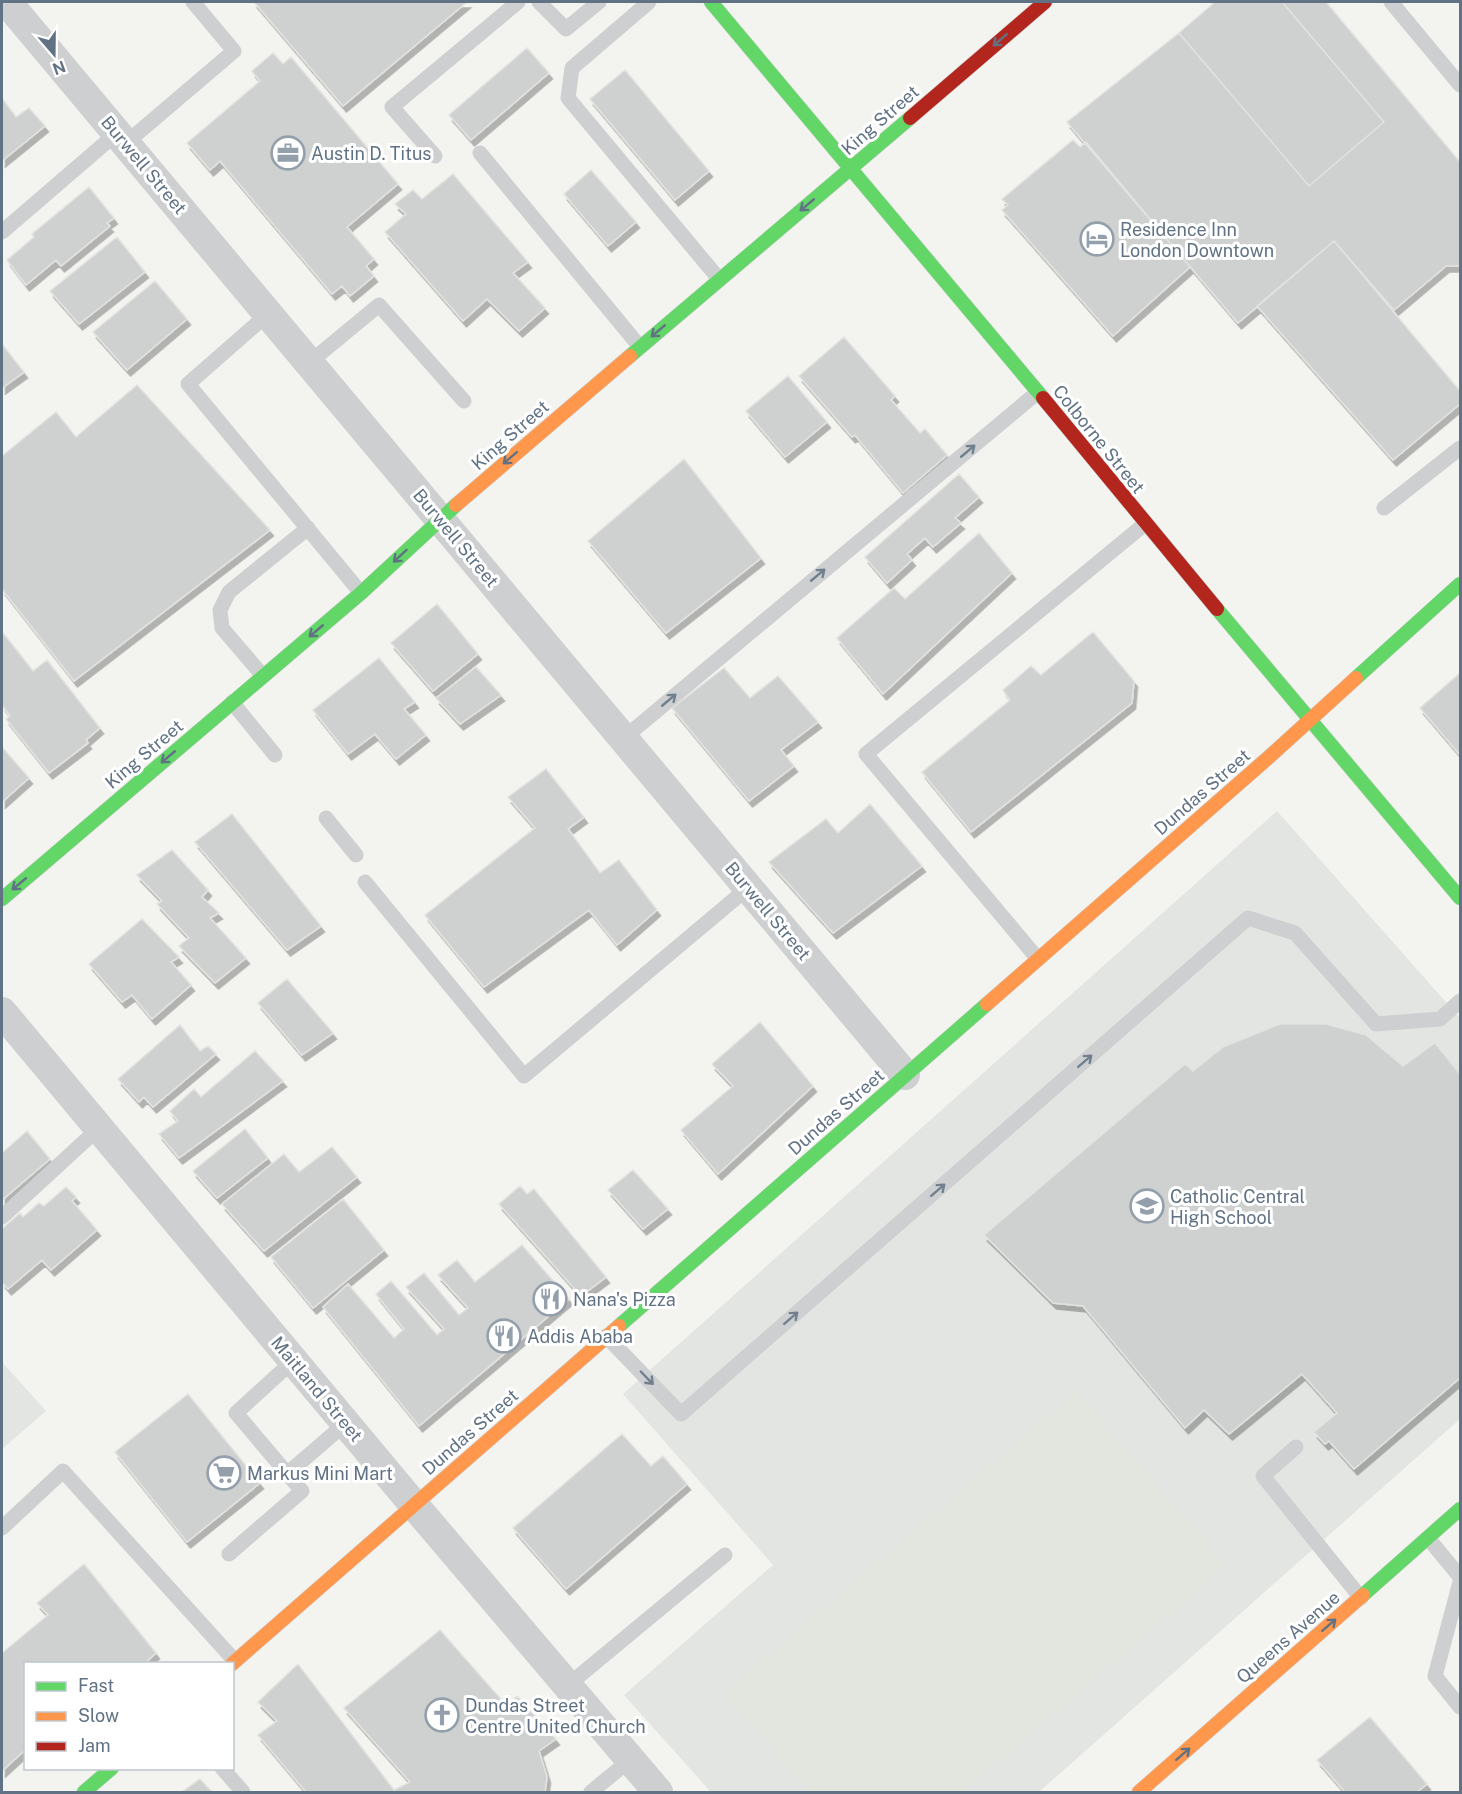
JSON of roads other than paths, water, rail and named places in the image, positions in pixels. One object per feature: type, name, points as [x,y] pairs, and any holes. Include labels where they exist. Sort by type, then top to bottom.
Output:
[{"type":"main road","name":"Colborne Street","points":[[711,2],[852,168],[1309,721],[1459,893]]},
{"type":"main road","name":"King Street","points":[[2,899],[361,593],[440,519],[719,279],[1045,2]]},
{"type":"main road","name":"Dundas Street","points":[[233,1662],[1038,959],[1461,584]]},
{"type":"main road","name":"Queens Avenue","points":[[1139,1792],[1461,1509]]},
{"type":"main road","points":[[86,1792],[110,1770]]},
{"type":"street","name":"Burwell Street","points":[[7,2],[905,1075]]},
{"type":"street","name":"Maitland Street","points":[[2,1012],[414,1505],[658,1792]]},
{"type":"lane","points":[[2,232],[234,51],[193,2]]},
{"type":"lane","points":[[435,156],[392,107],[518,2]]},
{"type":"lane","points":[[539,2],[566,29],[599,2]]},
{"type":"lane","points":[[649,2],[572,68],[568,98],[719,279]]},
{"type":"lane","points":[[1391,2],[1461,85]]},
{"type":"lane","points":[[480,153],[640,347]]},
{"type":"lane","points":[[310,362],[379,305],[464,401]]},
{"type":"lane","points":[[269,313],[188,384],[361,593]]},
{"type":"lane","points":[[624,738],[1038,392]]},
{"type":"lane","points":[[1384,508],[1461,448]]},
{"type":"lane","points":[[1038,959],[866,754],[1146,524]]},
{"type":"lane","points":[[263,676],[222,628],[220,610],[229,592],[308,528]]},
{"type":"lane","points":[[232,702],[275,755]]},
{"type":"lane","points":[[326,818],[356,855]]},
{"type":"lane","points":[[365,882],[524,1076],[749,887]]},
{"type":"lane","points":[[606,1336],[681,1414],[1248,918],[1295,933],[1376,1024],[1440,1019],[1461,1001]]},
{"type":"lane","points":[[2,1217],[99,1128]]},
{"type":"lane","points":[[229,1554],[302,1491],[236,1413],[293,1361]]},
{"type":"lane","points":[[288,1473],[346,1423]]},
{"type":"lane","points":[[1296,1447],[1263,1476],[1361,1598]]},
{"type":"lane","points":[[2,1528],[63,1471],[233,1662]]},
{"type":"lane","points":[[1428,1538],[1461,1577]]},
{"type":"lane","points":[[567,1686],[725,1555]]},
{"type":"lane","points":[[1461,1582],[1435,1676],[1461,1707]]},
{"type":"lane","points":[[591,1792],[630,1760]]},
{"type":"lane","points":[[224,1770],[243,1792]]},
{"type":"place","name":"Austin D. Titus","points":[[288,153]]},
{"type":"place","name":"Residence Inn London Downtown","points":[[1097,239]]},
{"type":"place","name":"Catholic Central High School","points":[[1147,1206]]},
{"type":"place","name":"Nana's Pizza","points":[[550,1299]]},
{"type":"place","name":"Addis Ababa","points":[[504,1336]]},
{"type":"place","name":"Markus Mini Mart","points":[[224,1473]]},
{"type":"place","name":"Dundas Street Centre United Church","points":[[442,1715]]}]
